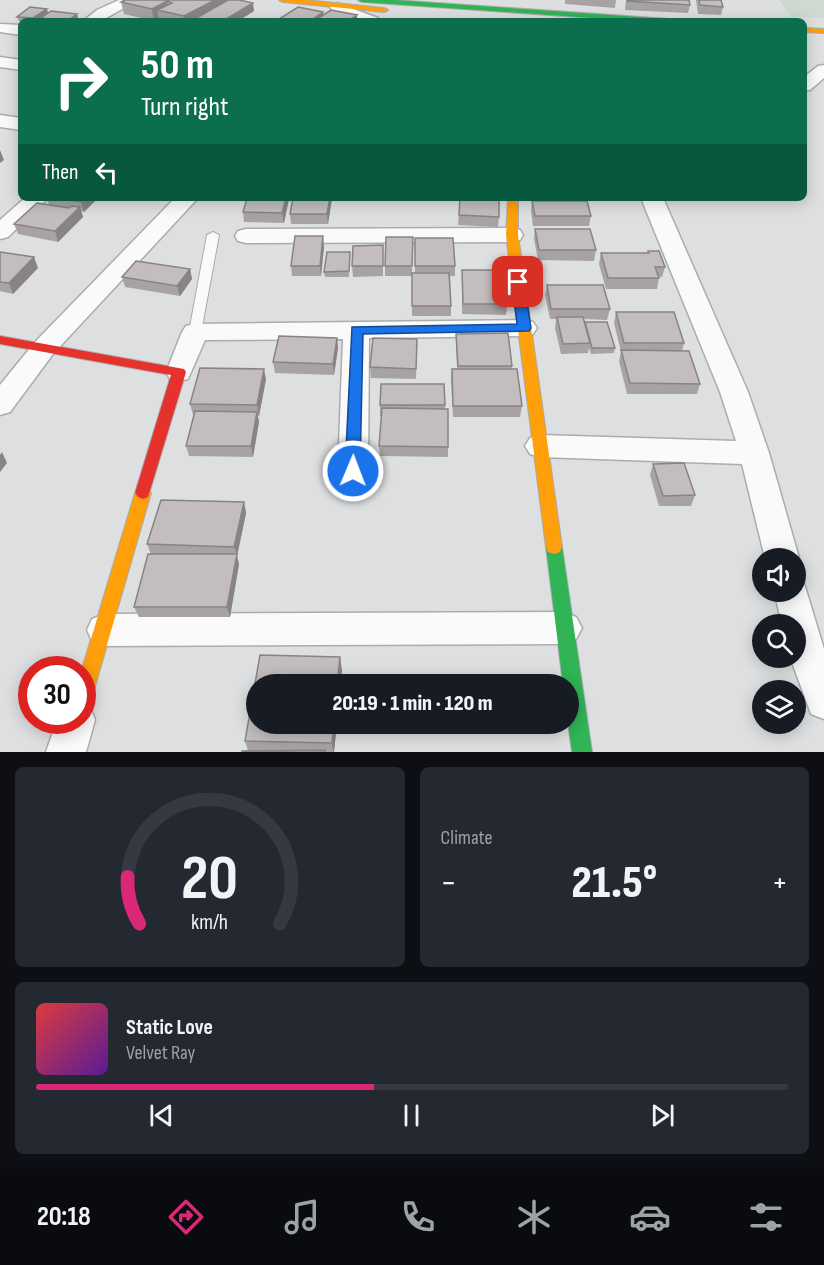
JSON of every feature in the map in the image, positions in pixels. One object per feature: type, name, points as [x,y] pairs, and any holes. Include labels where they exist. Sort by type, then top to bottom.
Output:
[{"type":"street","points":[[95,18],[131,0]]},
{"type":"street","points":[[283,0],[500,18]]},
{"type":"street","points":[[362,0],[625,18]]},
{"type":"street","points":[[338,3],[367,18]]},
{"type":"street","points":[[290,15],[310,4]]},
{"type":"street","points":[[1,28],[18,30]]},
{"type":"street","points":[[807,30],[824,32]]},
{"type":"street","points":[[807,40],[824,41]]},
{"type":"street","points":[[0,62],[18,65]]},
{"type":"street","points":[[807,84],[824,70]]},
{"type":"street","points":[[0,121],[18,124]]},
{"type":"street","points":[[0,232],[34,201]]},
{"type":"street","points":[[0,405],[44,348],[184,201]]},
{"type":"street","points":[[513,201],[512,235],[582,752]]},
{"type":"street","points":[[647,201],[734,392],[779,548]]},
{"type":"street","points":[[246,236],[512,235]]},
{"type":"street","points":[[96,657],[179,372],[195,332],[524,328]]},
{"type":"street","points":[[353,471],[356,330]]},
{"type":"street","points":[[0,340],[179,372]]},
{"type":"street","points":[[540,446],[753,453]]},
{"type":"street","points":[[794,602],[811,668],[824,701]]},
{"type":"street","points":[[105,630],[564,628]]},
{"type":"street","points":[[66,752],[72,734]]},
{"type":"lane","points":[[195,332],[213,235]]},
{"type":"shaded area","points":[[779,0],[824,0],[824,18],[791,17]]},
{"type":"building","points":[[125,0],[215,0],[184,16],[157,10],[172,3],[167,1],[152,9],[121,2]]},
{"type":"building","points":[[228,0],[253,3],[228,18],[196,18]]},
{"type":"building","points":[[689,0],[690,5],[627,1]]},
{"type":"building","points":[[699,0],[721,0],[723,7],[700,5]]},
{"type":"building","points":[[30,7],[47,9],[33,18],[17,17]]},
{"type":"building","points":[[298,7],[323,12],[314,18],[281,18]]},
{"type":"building","points":[[331,10],[357,15],[352,18],[319,18]]},
{"type":"building","points":[[51,11],[77,14],[71,18],[41,18]]},
{"type":"building","points":[[246,201],[285,201],[282,213],[243,212]]},
{"type":"building","points":[[292,201],[329,201],[327,214],[290,214]]},
{"type":"building","points":[[460,201],[499,201],[499,217],[459,215]]},
{"type":"building","points":[[532,201],[587,201],[591,216],[535,216]]},
{"type":"building","points":[[37,203],[69,208],[80,207],[55,231],[14,224]]},
{"type":"building","points":[[535,229],[590,229],[596,250],[539,250]]},
{"type":"building","points":[[295,236],[323,236],[320,266],[291,266]]},
{"type":"building","points":[[386,237],[413,237],[412,266],[385,266]]},
{"type":"building","points":[[415,238],[453,238],[455,266],[415,266]]},
{"type":"building","points":[[383,245],[383,266],[352,266],[353,246]]},
{"type":"building","points":[[648,251],[659,251],[665,267],[655,267],[659,278],[608,278],[601,253],[649,253]]},
{"type":"building","points":[[0,252],[34,257],[9,283],[0,282]]},
{"type":"building","points":[[327,252],[350,252],[349,271],[324,272]]},
{"type":"building","points":[[136,261],[190,269],[177,286],[122,277]]},
{"type":"building","points":[[462,270],[503,270],[507,304],[463,304]]},
{"type":"building","points":[[412,273],[449,273],[451,306],[412,306]]},
{"type":"building","points":[[547,285],[603,285],[610,309],[551,309]]},
{"type":"building","points":[[616,312],[674,312],[684,343],[624,343]]},
{"type":"building","points":[[557,317],[583,317],[590,343],[563,344]]},
{"type":"building","points":[[585,322],[607,322],[615,348],[592,348]]},
{"type":"building","points":[[508,333],[512,366],[458,366],[456,334]]},
{"type":"building","points":[[279,336],[337,338],[333,364],[273,362]]},
{"type":"building","points":[[373,338],[417,339],[416,369],[370,367]]},
{"type":"building","points":[[621,350],[689,351],[700,384],[630,383]]},
{"type":"building","points":[[200,368],[264,369],[257,405],[190,404]]},
{"type":"building","points":[[452,369],[517,369],[522,406],[453,406]]},
{"type":"building","points":[[381,384],[444,384],[445,405],[380,405]]},
{"type":"building","points":[[382,408],[448,409],[448,447],[379,446]]},
{"type":"building","points":[[195,411],[257,412],[251,446],[186,446]]},
{"type":"building","points":[[684,463],[695,495],[663,496],[653,464]]},
{"type":"building","points":[[161,500],[244,502],[234,547],[147,544]]},
{"type":"building","points":[[148,554],[237,554],[227,607],[134,607]]},
{"type":"building","points":[[260,655],[340,657],[338,674],[257,674]]},
{"type":"building","points":[[246,734],[333,734],[332,743],[245,741]]},
{"type":"building","points":[[325,750],[325,752],[242,752],[242,751]]},
{"type":"traffic: fast","points":[[362,0],[625,18]]},
{"type":"traffic: fast","points":[[554,547],[582,752]]},
{"type":"traffic: slow","points":[[283,0],[384,10]]},
{"type":"traffic: slow","points":[[807,30],[824,31]]},
{"type":"traffic: slow","points":[[513,201],[512,235],[554,547]]},
{"type":"traffic: slow","points":[[95,656],[143,493]]},
{"type":"traffic: jam","points":[[0,340],[179,372],[143,493]]},
{"type":"route","points":[[353,471],[356,330],[524,328],[518,282]]}]
